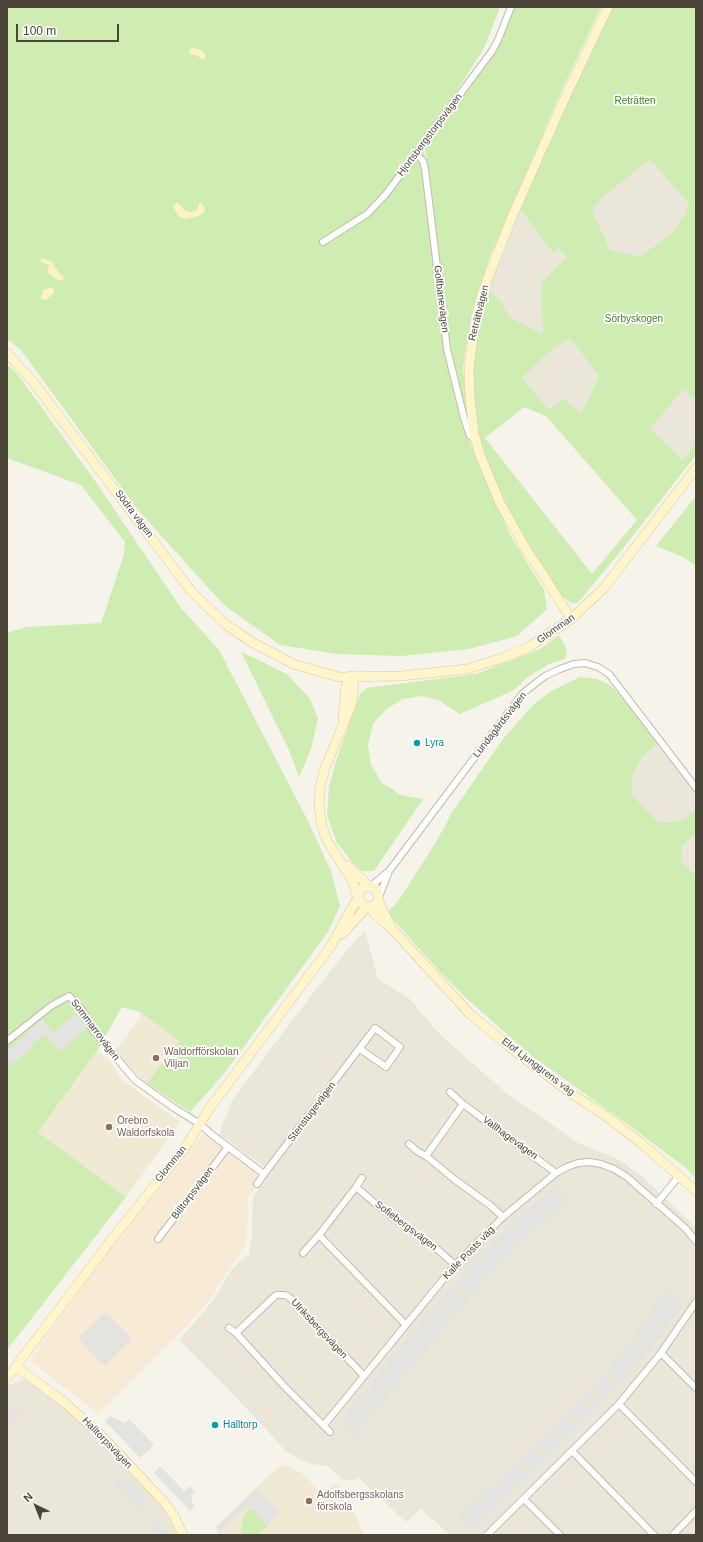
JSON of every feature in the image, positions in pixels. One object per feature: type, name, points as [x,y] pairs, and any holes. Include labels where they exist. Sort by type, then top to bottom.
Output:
[{"type":"street","name":"Hjortsbergstorpsvägen","points":[[323,242],[367,214],[377,205],[492,51],[511,7]]},
{"type":"street","name":"Reträttvägen","points":[[571,619],[527,551],[492,485],[476,441],[471,412],[469,369],[475,322],[481,297],[514,212],[568,91],[608,7]]},
{"type":"street","name":"Golfbanevägen","points":[[416,154],[423,161],[447,349],[464,418],[470,436],[476,441]]},
{"type":"street","name":"Södra vägen","points":[[7,353],[34,383],[191,591],[224,624],[250,641],[278,656],[316,667],[341,672],[350,676]]},
{"type":"street","name":"Glomman","points":[[350,676],[401,676],[467,669],[505,657],[529,647],[571,619],[604,588],[696,468]]},
{"type":"street","name":"Lundagårdsvägen","points":[[379,898],[390,871],[523,693],[545,676],[574,664],[585,663],[598,667],[608,674],[696,788]]},
{"type":"street","points":[[341,860],[370,886],[376,889],[379,898],[374,905],[368,907],[361,904],[341,860],[326,838],[319,807],[320,787],[325,768],[351,706],[354,687],[350,676]]},
{"type":"street","name":"Lundagårdsvägen","points":[[370,886],[390,871]]},
{"type":"street","points":[[358,896],[362,888],[370,886]]},
{"type":"street","name":"Glomman","points":[[331,946],[358,896]]},
{"type":"street","name":"Elof Ljunggrens väg","points":[[379,898],[393,930]]},
{"type":"street","name":"Glomman","points":[[7,1378],[112,1239],[187,1145],[209,1109],[230,1083],[331,946],[368,907]]},
{"type":"street","name":"Elof Ljunggrens väg","points":[[368,907],[393,930],[470,1014],[516,1052],[629,1134],[696,1191]]},
{"type":"street","name":"Sommarrovägen","points":[[7,1041],[51,1006],[69,996],[79,1007],[93,1030],[135,1080],[174,1108],[200,1124]]},
{"type":"street","name":"Stenstugevägen","points":[[257,1184],[375,1028],[400,1047],[386,1067],[360,1049]]},
{"type":"street","name":"Vallhagevägen","points":[[450,1092],[463,1104],[556,1173]]},
{"type":"street","points":[[426,1156],[463,1104]]},
{"type":"street","points":[[200,1124],[264,1174]]},
{"type":"street","points":[[409,1144],[491,1206],[503,1217]]},
{"type":"street","name":"Billtorpsvägen","points":[[158,1239],[228,1147]]},
{"type":"street","name":"Kalle Posts väg","points":[[324,1425],[405,1324],[455,1265],[503,1217],[556,1173],[566,1167],[590,1162],[601,1164],[622,1174],[685,1228],[696,1241]]},
{"type":"street","points":[[656,1204],[680,1176]]},
{"type":"street","points":[[303,1253],[319,1235],[362,1178]]},
{"type":"street","name":"Sofiebergsvägen","points":[[356,1187],[383,1210],[438,1250],[455,1265]]},
{"type":"street","points":[[319,1235],[405,1324]]},
{"type":"street","name":"Ulriksbergsvägen","points":[[236,1334],[276,1295],[285,1295],[289,1297],[364,1376]]},
{"type":"street","points":[[487,1535],[619,1404],[661,1353],[696,1302]]},
{"type":"street","points":[[229,1328],[330,1432]]},
{"type":"street","points":[[661,1353],[696,1388]]},
{"type":"street","name":"Halltorpsvägen","points":[[16,1367],[64,1402],[102,1436],[164,1502],[174,1516],[183,1535]]},
{"type":"street","points":[[619,1404],[696,1482]]},
{"type":"street","points":[[572,1451],[654,1535]]},
{"type":"street","points":[[524,1498],[560,1535]]},
{"type":"street","points":[[674,1535],[696,1511]]},
{"type":"shaded area","points":[[644,149],[696,190],[684,216],[670,235],[639,257],[610,250],[589,205]]},
{"type":"shaded area","points":[[522,204],[566,257],[541,283],[543,334],[511,318],[498,298],[488,289]]},
{"type":"shaded area","points":[[570,338],[599,376],[580,413],[549,410],[522,378],[547,353]]},
{"type":"shaded area","points":[[683,388],[696,401],[696,443],[683,460],[650,429]]},
{"type":"shaded area","points":[[657,743],[696,792],[696,810],[681,821],[659,823],[632,795],[632,776],[642,757]]},
{"type":"shaded area","points":[[696,834],[696,876],[681,861],[682,846]]},
{"type":"shaded area","points":[[365,931],[378,979],[409,998],[435,1029],[505,1092],[578,1143],[620,1160],[643,1177],[696,1228],[696,1535],[450,1535],[421,1509],[406,1522],[359,1478],[351,1481],[342,1479],[328,1466],[317,1465],[301,1460],[288,1453],[234,1395],[181,1342],[180,1339],[213,1301],[231,1271],[239,1262],[249,1255],[252,1235],[253,1197],[267,1176],[264,1167],[219,1134],[233,1099],[317,988],[347,950]]},
{"type":"shaded area","name":"Waldorfförskolan Viljan","points":[[140,1012],[194,1051],[181,1106],[146,1083],[115,1051],[140,1019]]},
{"type":"shaded area","points":[[74,1014],[87,1027],[60,1052],[44,1035],[12,1065],[7,1059],[7,1051],[42,1019],[54,1032]]},
{"type":"shaded area","name":"Örebro Waldorfskola","points":[[97,1051],[109,1060],[121,1079],[180,1122],[126,1197],[38,1132]]},
{"type":"shaded area","points":[[203,1134],[263,1176],[248,1198],[247,1236],[244,1248],[212,1297],[191,1322],[98,1414],[31,1362],[31,1359],[106,1254]]},
{"type":"shaded area","points":[[555,1187],[569,1201],[526,1237],[489,1275],[354,1437],[339,1424],[419,1325],[464,1274],[514,1222]]},
{"type":"shaded area","points":[[664,1290],[683,1303],[647,1353],[567,1437],[473,1530],[459,1517],[544,1437],[601,1378],[633,1339]]},
{"type":"shaded area","points":[[106,1312],[132,1339],[104,1366],[78,1338]]},
{"type":"shaded area","points":[[21,1380],[26,1380],[59,1402],[87,1426],[162,1508],[179,1535],[7,1535],[7,1388],[9,1385]]},
{"type":"shaded area","points":[[12,1405],[24,1414],[7,1431],[7,1411]]},
{"type":"shaded area","points":[[110,1416],[125,1423],[129,1419],[154,1445],[140,1458],[105,1421]]},
{"type":"shaded area","name":"Adolfsbergsskolans förskola","points":[[282,1464],[302,1473],[321,1493],[337,1483],[352,1507],[364,1535],[220,1535],[219,1534],[245,1509],[251,1508],[280,1512],[256,1488]]},
{"type":"shaded area","points":[[160,1466],[184,1491],[190,1486],[195,1492],[191,1496],[194,1507],[190,1511],[154,1473]]},
{"type":"shaded area","points":[[126,1479],[149,1503],[140,1512],[114,1485],[118,1480],[122,1483]]},
{"type":"shaded area","points":[[256,1488],[281,1512],[267,1526],[251,1508],[245,1509],[219,1534],[216,1527]]},
{"type":"shaded area","points":[[158,1520],[171,1535],[156,1535],[149,1528]]},
{"type":"green space","points":[[7,7],[500,7],[484,48],[423,145],[429,179],[425,147],[473,83],[499,42],[513,7],[601,7],[561,92],[489,259],[471,315],[463,367],[471,430],[454,388],[462,424],[510,535],[544,590],[547,609],[517,636],[469,649],[401,656],[337,654],[280,645],[224,605],[138,510],[21,350],[7,339]]},
{"type":"green space","name":"Sörbyskogen","points":[[612,7],[696,7],[696,401],[683,389],[650,429],[683,460],[696,443],[696,455],[625,546],[577,603],[570,602],[561,595],[525,542],[502,495],[476,435],[473,371],[479,318],[488,289],[498,298],[511,318],[543,334],[541,283],[566,257],[558,247],[553,253],[521,209],[558,123]],"holes":[[[650,159],[689,204],[684,216],[670,235],[639,257],[610,250],[592,210],[602,198]],[[570,338],[599,376],[581,413],[564,399],[549,410],[522,378],[547,353]],[[524,407],[546,416],[637,520],[592,574],[485,438]]]},
{"type":"green space","points":[[9,366],[18,375],[93,478],[181,608],[219,650],[306,817],[331,871],[340,906],[328,932],[223,1075],[190,1112],[147,1083],[180,1041],[140,1012],[122,1007],[97,1051],[38,1132],[126,1197],[7,1350],[7,633],[26,627],[101,623],[124,554],[125,542],[81,485],[7,458],[7,368]]},
{"type":"green space","points":[[696,496],[696,566],[683,557],[656,546]]},
{"type":"green space","points":[[559,635],[565,646],[567,654],[565,659],[549,664],[528,677],[514,690],[460,714],[438,700],[422,696],[403,699],[388,708],[373,723],[368,745],[371,764],[382,783],[401,795],[423,799],[374,871],[362,871],[351,861],[336,841],[327,815],[329,787],[336,761],[360,694],[367,688],[476,674],[540,649]]},
{"type":"green space","points":[[241,652],[288,675],[310,699],[318,718],[311,749],[299,777],[289,750]]},
{"type":"green space","points":[[580,677],[597,679],[610,685],[623,699],[657,743],[642,757],[632,776],[632,795],[659,823],[681,821],[696,810],[696,834],[682,846],[681,861],[696,876],[696,1178],[687,1169],[630,1126],[528,1053],[465,997],[387,913],[399,900],[436,842],[453,811],[503,739],[534,704],[551,691]]},
{"type":"green space","points":[[251,1508],[267,1526],[257,1535],[242,1535],[243,1516]]},
{"type":"sand","points":[[192,47],[202,50],[205,54],[205,58],[203,60],[196,55],[190,54],[189,51]]},
{"type":"sand","points":[[200,202],[205,211],[201,215],[185,219],[179,217],[173,207],[176,203],[178,203],[186,211],[191,212],[197,210]]},
{"type":"sand","points":[[43,258],[52,262],[59,273],[63,276],[63,280],[59,281],[47,272],[49,265],[40,262]]},
{"type":"sand","points":[[51,287],[55,290],[53,294],[46,300],[40,298],[43,294],[43,290]]},
{"type":"place","name":"Lyra","points":[[417,743]]},
{"type":"place","name":"Waldorfförskolan Viljan","points":[[156,1058]]},
{"type":"place","name":"Örebro Waldorfskola","points":[[109,1127]]},
{"type":"place","name":"Halltorp","points":[[215,1425]]},
{"type":"place","name":"Adolfsbergsskolans förskola","points":[[309,1501]]},
{"type":"park label","name":"Reträtten","points":[[635,101]]}]
